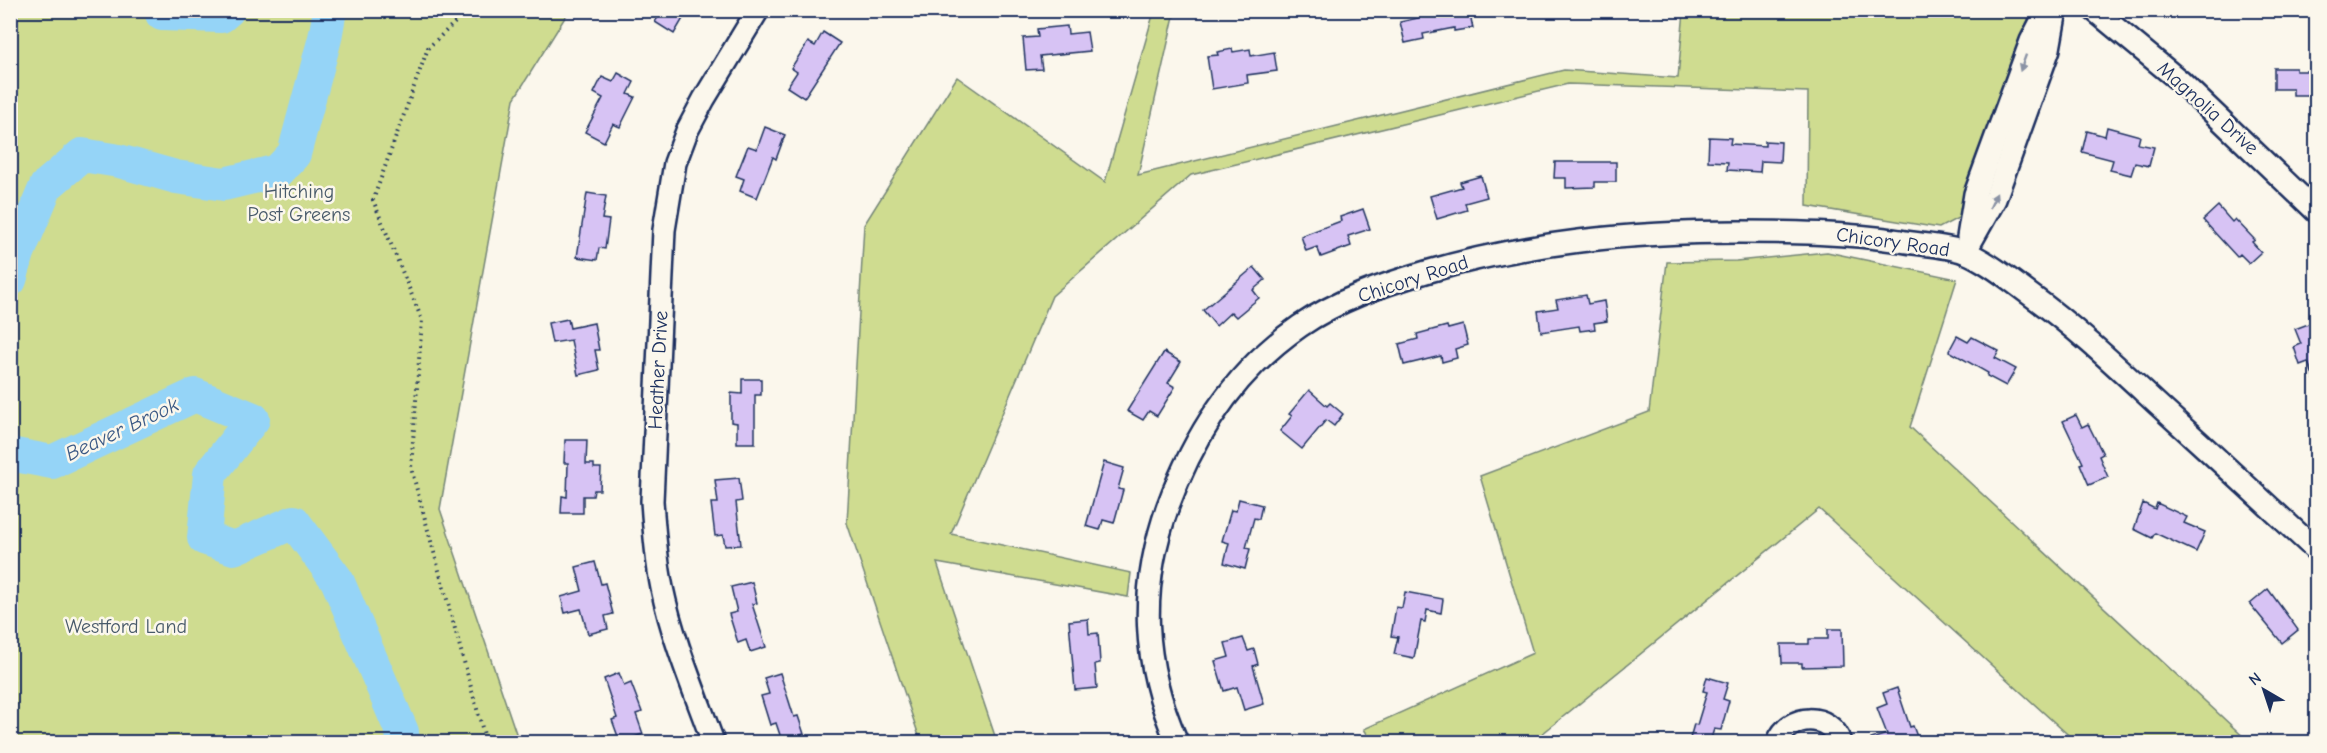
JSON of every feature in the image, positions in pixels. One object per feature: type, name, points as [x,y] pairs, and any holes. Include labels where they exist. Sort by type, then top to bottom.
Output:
[{"type":"street","name":"Heather Drive","points":[[713,742],[662,590],[655,543],[652,501],[664,230],[675,163],[687,131],[758,10]]},
{"type":"street","name":"Chicory Road","points":[[1965,252],[1975,194],[2031,41],[2047,10]]},
{"type":"street","name":"Chicory Road","points":[[1965,252],[1995,199],[2049,49],[2056,10]]},
{"type":"street","name":"Magnolia Drive","points":[[2094,10],[2180,81],[2314,203]]},
{"type":"street","name":"Chicory Road","points":[[1177,742],[1154,678],[1148,644],[1147,606],[1151,565],[1179,476],[1201,432],[1230,391],[1257,362],[1300,326],[1346,300],[1393,282],[1495,254],[1545,244],[1647,234],[1810,232],[1881,238],[1965,252],[2000,273],[2068,322],[2316,550]]},
{"type":"street","points":[[1778,742],[1791,725],[1813,719],[1828,725],[1840,742]]},
{"type":"path","points":[[468,10],[428,48],[373,201],[422,320],[411,468],[486,742]]},
{"type":"green space","name":"Hitching Post Greens","points":[[11,10],[569,11],[514,99],[440,509],[519,742],[11,742]]},
{"type":"green space","points":[[1684,11],[2027,11],[2029,26],[1960,217],[1939,228],[1807,206],[1808,92],[1568,84],[1191,175],[1052,296],[951,534],[1131,573],[1128,597],[937,563],[997,742],[921,742],[847,523],[864,225],[957,77],[1105,182],[1153,15],[1174,16],[1138,175],[1564,70],[1678,78]]},
{"type":"green space","points":[[1827,252],[1957,279],[1910,427],[2249,742],[2076,742],[1819,509],[1532,742],[1372,742],[1364,729],[1533,653],[1480,476],[1649,412],[1667,262],[1736,261]]},
{"type":"building","points":[[662,10],[688,10],[674,34],[655,22]]},
{"type":"building","points":[[1432,10],[1469,10],[1473,28],[1454,31],[1454,28],[1423,34],[1424,39],[1405,43],[1400,22],[1418,18],[1417,13]]},
{"type":"building","points":[[1067,26],[1068,34],[1087,32],[1090,51],[1040,56],[1042,69],[1026,70],[1023,38],[1038,37],[1037,29]]},
{"type":"building","points":[[823,32],[840,43],[804,98],[787,87],[797,72],[791,68],[808,42],[815,46]]},
{"type":"building","points":[[1232,49],[1233,52],[1250,49],[1251,56],[1274,52],[1277,71],[1247,75],[1248,83],[1212,89],[1207,56],[1218,55],[1217,52]]},
{"type":"building","points":[[2274,68],[2316,71],[2316,95],[2293,95],[2293,89],[2274,89]]},
{"type":"building","points":[[618,73],[634,82],[628,94],[635,97],[620,127],[613,124],[604,142],[585,132],[603,98],[594,93],[602,77],[613,82]]},
{"type":"building","points":[[765,127],[785,135],[776,159],[773,157],[757,198],[740,191],[744,179],[736,176],[748,146],[757,149]]},
{"type":"building","points":[[2107,127],[2140,136],[2138,144],[2154,147],[2149,166],[2135,163],[2131,175],[2110,170],[2113,160],[2082,152],[2087,131],[2105,136]]},
{"type":"building","points":[[1709,137],[1731,138],[1730,144],[1765,146],[1765,141],[1781,142],[1780,162],[1761,161],[1760,172],[1727,170],[1728,162],[1708,161]]},
{"type":"building","points":[[1555,162],[1616,162],[1616,182],[1595,182],[1595,187],[1566,188],[1566,178],[1554,178]]},
{"type":"building","points":[[1481,176],[1487,197],[1465,203],[1467,210],[1437,219],[1430,196],[1462,187],[1460,182]]},
{"type":"building","points":[[587,193],[606,196],[602,219],[609,220],[605,249],[599,248],[597,260],[577,257]]},
{"type":"building","points":[[2218,206],[2232,222],[2235,219],[2255,240],[2252,242],[2261,252],[2249,263],[2240,254],[2237,257],[2203,220]]},
{"type":"building","points":[[1363,209],[1370,229],[1348,236],[1351,246],[1321,257],[1317,247],[1306,251],[1301,236],[1341,221],[1340,217]]},
{"type":"building","points":[[1254,267],[1265,280],[1253,290],[1259,298],[1236,317],[1231,312],[1216,326],[1203,310]]},
{"type":"building","points":[[1586,295],[1588,304],[1604,301],[1607,321],[1594,323],[1595,329],[1580,331],[1579,326],[1541,332],[1538,311],[1558,308],[1556,300]]},
{"type":"building","points":[[568,319],[570,328],[594,323],[599,350],[595,350],[599,370],[578,375],[571,340],[552,343],[548,323]]},
{"type":"building","points":[[2316,321],[2315,381],[2308,362],[2300,365],[2294,347],[2301,344],[2295,329]]},
{"type":"building","points":[[1463,325],[1468,345],[1455,349],[1457,358],[1442,362],[1441,356],[1404,365],[1399,344],[1418,339],[1417,334],[1447,326],[1448,329]]},
{"type":"building","points":[[1957,336],[1968,342],[1972,337],[1999,351],[1995,358],[2016,369],[2006,386],[1949,351]]},
{"type":"building","points":[[1164,352],[1181,362],[1168,383],[1175,387],[1157,416],[1149,411],[1143,420],[1127,411]]},
{"type":"building","points":[[742,379],[761,379],[761,395],[755,395],[755,443],[737,443],[737,423],[731,422],[731,393],[742,394]]},
{"type":"building","points":[[1309,390],[1327,406],[1330,403],[1343,414],[1334,426],[1326,420],[1302,449],[1280,431],[1292,416],[1289,414]]},
{"type":"building","points":[[2076,415],[2082,427],[2088,424],[2103,454],[2099,456],[2108,477],[2089,485],[2080,464],[2083,463],[2063,421]]},
{"type":"building","points":[[565,440],[587,440],[586,464],[594,464],[594,468],[601,468],[600,490],[594,490],[593,496],[583,496],[583,513],[561,513],[562,496],[567,497],[568,463],[564,463]]},
{"type":"building","points":[[1104,462],[1124,468],[1118,489],[1123,490],[1114,523],[1103,520],[1100,530],[1086,526]]},
{"type":"building","points":[[739,478],[742,501],[736,502],[741,545],[725,546],[723,535],[715,536],[711,503],[718,503],[715,480]]},
{"type":"building","points":[[1239,499],[1262,505],[1259,519],[1254,518],[1246,548],[1250,549],[1245,569],[1224,563],[1229,543],[1222,541],[1231,510],[1236,511]]},
{"type":"building","points":[[2143,503],[2155,509],[2157,503],[2187,517],[2184,523],[2205,532],[2196,552],[2155,533],[2152,538],[2134,529]]},
{"type":"building","points":[[595,562],[601,584],[605,583],[613,614],[605,616],[608,629],[588,634],[581,609],[565,613],[561,597],[582,591],[576,567]]},
{"type":"building","points":[[752,582],[757,603],[752,604],[766,647],[750,652],[746,640],[738,643],[729,614],[737,612],[731,587]]},
{"type":"building","points":[[2268,589],[2298,630],[2282,643],[2250,604]]},
{"type":"building","points":[[1405,592],[1443,599],[1441,613],[1427,610],[1425,622],[1421,621],[1414,658],[1394,654],[1398,637],[1391,636],[1396,607],[1402,608]]},
{"type":"building","points":[[1088,619],[1089,634],[1098,633],[1100,663],[1095,664],[1097,688],[1075,690],[1069,621]]},
{"type":"building","points":[[1828,629],[1842,629],[1843,666],[1802,667],[1802,663],[1782,663],[1781,644],[1809,644],[1809,639],[1828,639]]},
{"type":"building","points":[[1243,638],[1248,651],[1254,649],[1258,664],[1253,666],[1264,704],[1244,710],[1237,687],[1224,691],[1215,661],[1229,657],[1225,643]]},
{"type":"building","points":[[619,673],[624,686],[631,683],[642,712],[636,714],[643,734],[620,742],[612,720],[617,718],[604,679]]},
{"type":"building","points":[[780,673],[794,717],[798,716],[804,734],[782,741],[776,723],[770,725],[761,696],[769,694],[764,678]]},
{"type":"building","points":[[1707,677],[1728,683],[1723,699],[1729,701],[1721,730],[1714,729],[1710,742],[1689,742],[1707,692],[1703,691]]},
{"type":"building","points":[[1897,688],[1910,727],[1913,726],[1919,742],[1871,742],[1871,739],[1887,734],[1877,708],[1887,704],[1883,693]]},
{"type":"waterway","name":"Beaver Brook","points":[[162,10],[162,14],[221,16],[228,10]]},
{"type":"waterway","name":"Beaver Brook","points":[[10,280],[18,253],[46,186],[82,155],[119,161],[176,177],[224,184],[278,171],[294,154],[325,38],[330,10]]},
{"type":"waterway","name":"Beaver Brook","points":[[10,454],[52,462],[195,395],[253,419],[210,474],[204,538],[234,548],[294,522],[337,580],[402,732],[403,742]]},
{"type":"park label","name":"Westford Land","points":[[126,626]]}]
